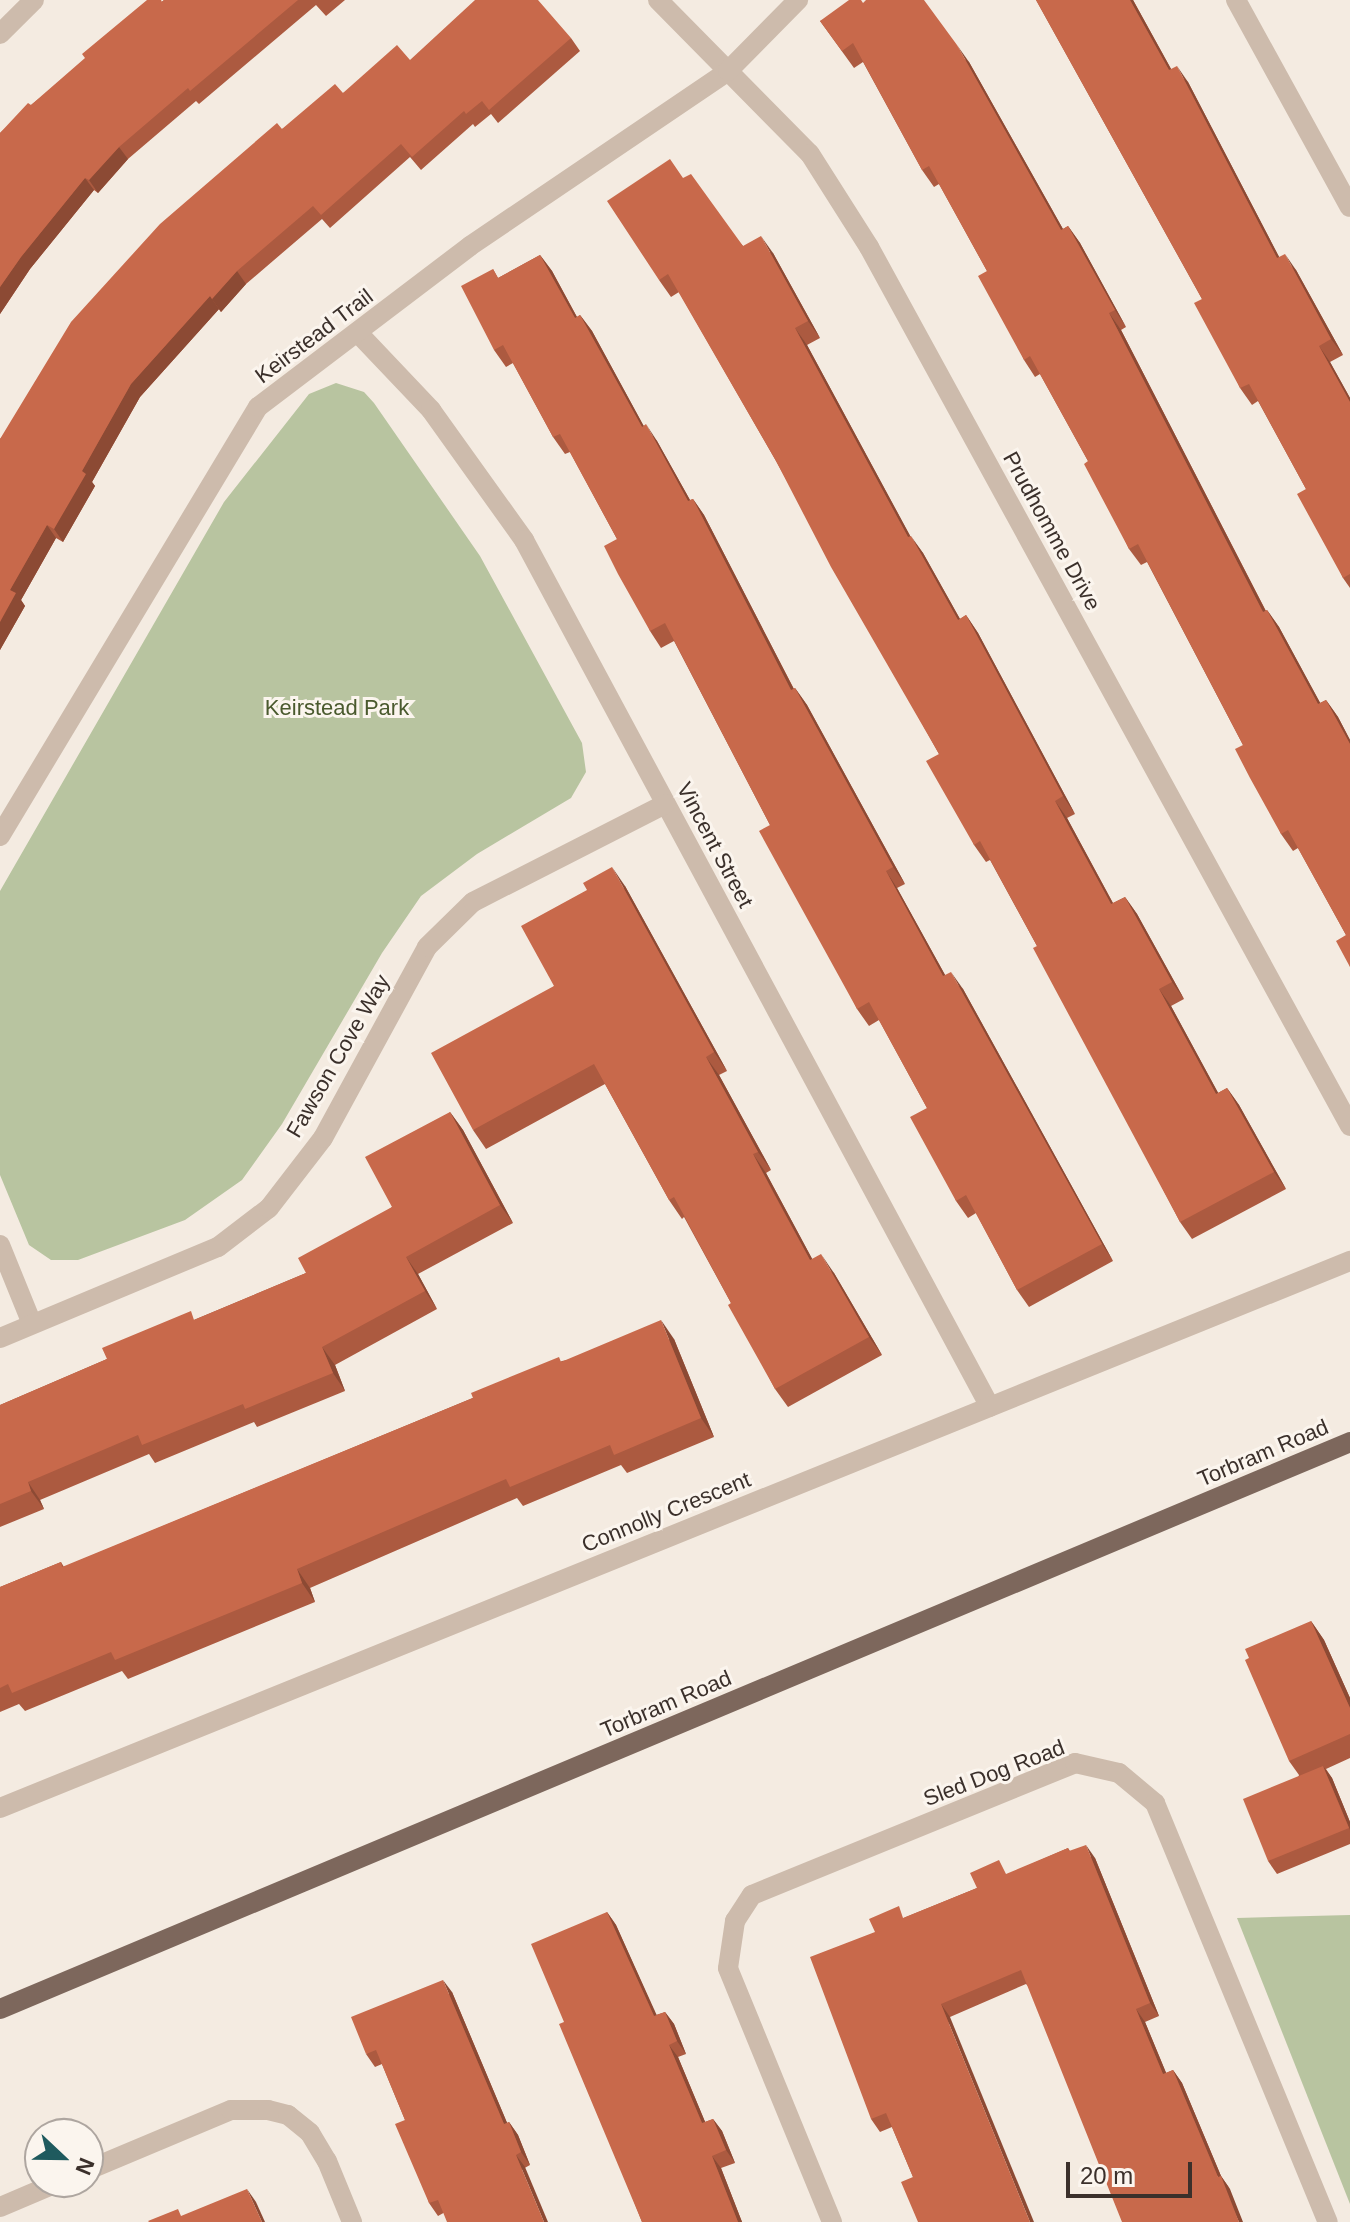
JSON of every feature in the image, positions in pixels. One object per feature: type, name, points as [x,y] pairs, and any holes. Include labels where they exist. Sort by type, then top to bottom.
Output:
[{"type":"main road","name":"Torbram Road","points":[[0,2009],[1350,1442]]},
{"type":"street","points":[[0,34],[34,0]]},
{"type":"street","name":"Prudhomme Drive","points":[[658,0],[810,154],[869,247],[1350,1126]]},
{"type":"street","points":[[728,71],[798,0]]},
{"type":"street","points":[[1236,0],[1350,207]]},
{"type":"street","name":"Keirstead Trail","points":[[0,836],[258,407],[359,334],[470,246],[728,71]]},
{"type":"street","name":"Vincent Street","points":[[359,334],[431,410],[524,540],[990,1407]]},
{"type":"street","name":"Fawson Cove Way","points":[[0,1338],[218,1247],[269,1208],[323,1138],[427,947],[473,902],[665,804]]},
{"type":"street","points":[[0,1245],[32,1324]]},
{"type":"street","name":"Connolly Crescent","points":[[0,1808],[1350,1261]]},
{"type":"street","name":"Sled Dog Road","points":[[832,2222],[728,1968],[735,1921],[752,1895],[1075,1763],[1119,1773],[1155,1803],[1328,2222]]},
{"type":"street","points":[[104,2163],[231,2110],[268,2110],[288,2115],[310,2133],[327,2161],[352,2222]]},
{"type":"street","points":[[0,2207],[24,2197]]},
{"type":"green space","name":"Keirstead Park","points":[[336,383],[364,392],[374,403],[480,556],[582,743],[586,772],[571,798],[477,854],[421,896],[382,953],[282,1124],[242,1180],[185,1220],[78,1260],[51,1260],[29,1245],[0,1175],[0,891],[224,502],[309,394]]},
{"type":"green space","points":[[1350,1915],[1350,2204],[1237,1918]]},
{"type":"building","points":[[147,0],[298,0],[119,147],[89,180],[85,178],[0,287],[0,133],[28,103],[31,105],[85,58],[82,54]]},
{"type":"building","points":[[475,0],[538,0],[571,38],[489,110],[482,101],[466,114],[464,111],[412,157],[401,144],[321,215],[313,206],[237,271],[212,299],[210,296],[131,384],[82,471],[86,474],[54,529],[47,525],[10,590],[16,593],[0,622],[0,439],[71,322],[160,224],[277,123],[282,129],[335,84],[343,93],[397,45],[410,60]]},
{"type":"building","points":[[849,0],[861,0],[863,3],[866,0],[924,0],[957,45],[1061,230],[1068,226],[1115,310],[1109,313],[1263,612],[1267,610],[1318,704],[1326,700],[1350,744],[1350,967],[1336,941],[1346,935],[1288,830],[1281,834],[1250,778],[1235,749],[1243,745],[1138,544],[1129,549],[1084,464],[1088,461],[1030,356],[1024,360],[978,276],[987,271],[929,166],[922,170],[853,43],[842,51],[820,21]]},
{"type":"building","points":[[1036,0],[1130,0],[1169,70],[1177,66],[1277,258],[1285,254],[1331,339],[1319,346],[1350,402],[1350,574],[1343,578],[1297,494],[1306,489],[1249,384],[1240,388],[1194,303],[1202,299]]},
{"type":"building","points":[[670,159],[683,178],[691,174],[743,246],[761,236],[808,321],[795,328],[908,537],[911,536],[958,620],[966,615],[1063,796],[1055,801],[1111,904],[1125,897],[1172,982],[1159,989],[1216,1094],[1227,1088],[1274,1172],[1180,1222],[1033,948],[1037,946],[980,841],[974,845],[926,761],[939,754],[831,567],[776,461],[668,274],[659,280],[607,201]]},
{"type":"building","points":[[540,255],[575,318],[580,315],[642,427],[646,424],[688,501],[693,499],[791,690],[795,688],[893,867],[886,871],[943,976],[951,972],[1102,1244],[1017,1290],[966,1195],[956,1201],[910,1117],[927,1108],[869,1002],[857,1009],[759,831],[770,825],[665,623],[650,631],[604,546],[617,539],[560,434],[553,437],[503,345],[494,350],[461,286],[493,269],[498,278]]},
{"type":"building","points":[[612,867],[714,1052],[706,1057],[758,1152],[753,1154],[810,1260],[821,1254],[869,1337],[775,1389],[728,1305],[731,1303],[674,1197],[669,1200],[594,1064],[473,1130],[431,1053],[554,986],[521,926],[587,890],[583,883]]},
{"type":"building","points":[[450,1112],[500,1205],[406,1257],[425,1291],[322,1347],[333,1373],[245,1409],[243,1404],[142,1445],[138,1435],[28,1482],[31,1491],[0,1504],[0,1405],[107,1359],[102,1348],[191,1311],[194,1320],[306,1273],[298,1258],[392,1207],[365,1157]]},
{"type":"building","points":[[661,1320],[701,1418],[614,1455],[610,1445],[510,1487],[506,1479],[297,1569],[302,1583],[115,1660],[111,1652],[12,1693],[8,1684],[0,1688],[0,1587],[61,1562],[62,1567],[473,1398],[471,1393],[559,1357],[561,1362]]},
{"type":"building","points":[[1311,1621],[1350,1708],[1350,1734],[1289,1761],[1245,1660],[1249,1658],[1245,1649]]},
{"type":"building","points":[[1323,1766],[1349,1828],[1268,1861],[1243,1799]]},
{"type":"building","points":[[1086,1845],[1150,2003],[1136,2009],[1163,2074],[1173,2070],[1239,2222],[1122,2222],[1021,1970],[941,2004],[1030,2222],[918,2222],[901,2182],[913,2177],[886,2113],[871,2119],[810,1957],[875,1932],[869,1919],[899,1906],[903,1918],[977,1888],[970,1873],[999,1860],[1006,1874],[1068,1848],[1069,1851]]},
{"type":"building","points":[[607,1912],[654,2016],[665,2012],[677,2041],[669,2045],[702,2123],[713,2119],[726,2150],[712,2156],[738,2222],[642,2222],[559,2024],[564,2022],[531,1944]]},
{"type":"building","points":[[443,1980],[504,2124],[509,2122],[521,2152],[516,2155],[544,2222],[447,2222],[438,2200],[429,2203],[395,2124],[405,2120],[376,2050],[366,2054],[351,2017]]},
{"type":"building","points":[[247,2189],[262,2222],[148,2221],[178,2209],[181,2216]]}]
